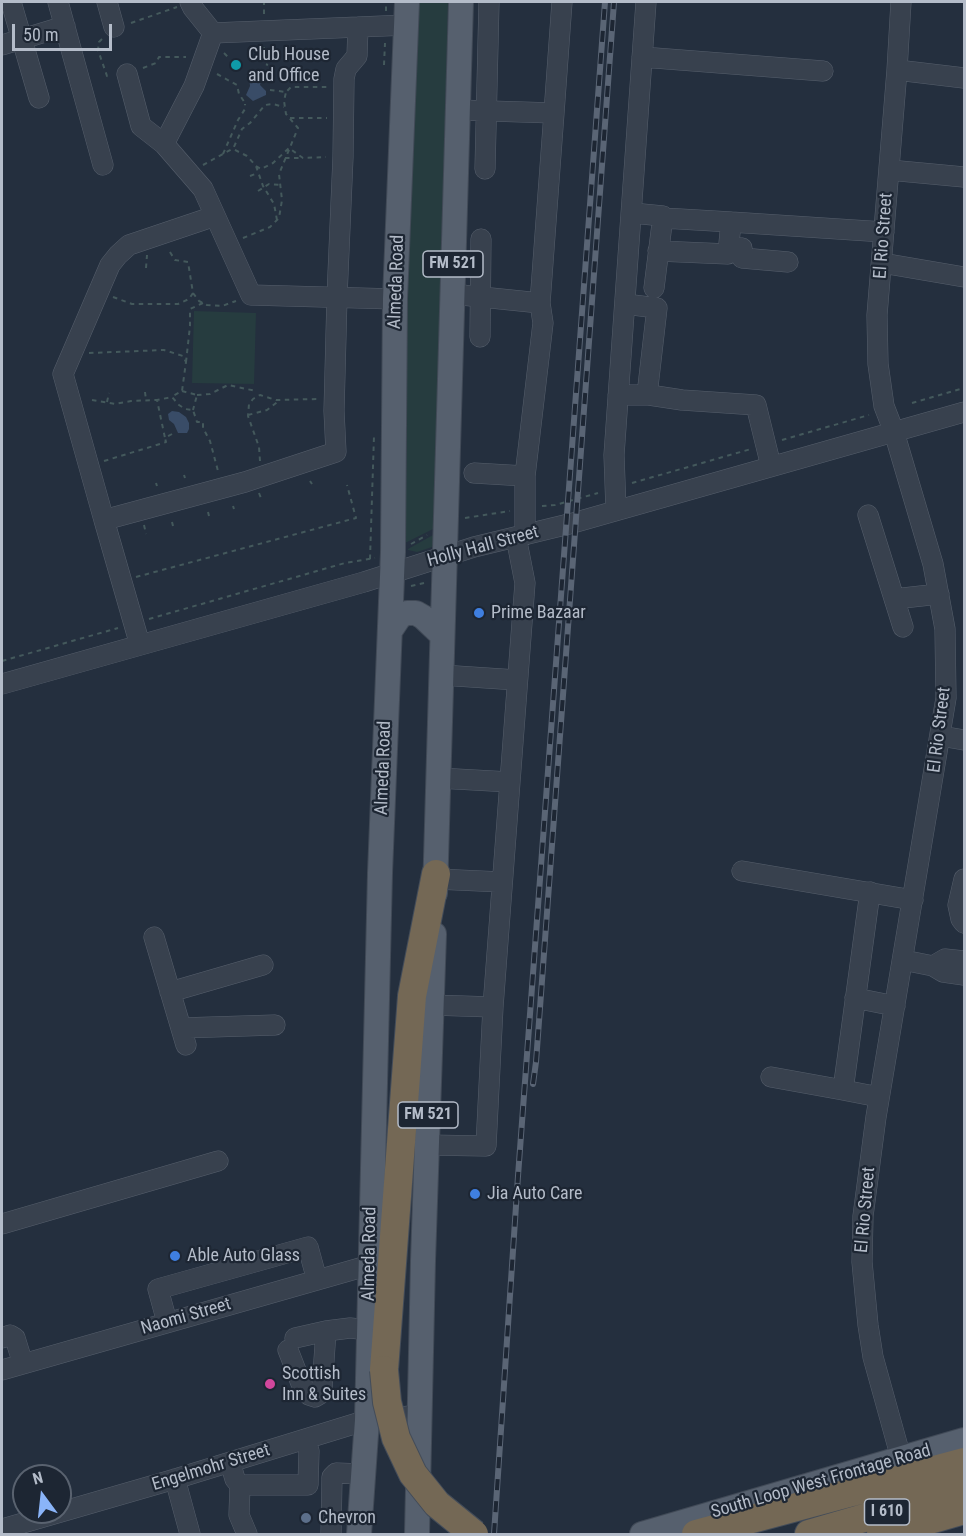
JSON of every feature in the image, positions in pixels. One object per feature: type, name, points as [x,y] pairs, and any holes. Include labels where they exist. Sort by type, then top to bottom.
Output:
[{"type":"highway","points":[[436,877],[412,996],[384,1370],[387,1402],[396,1438],[413,1474],[437,1504],[474,1534]]},
{"type":"highway","points":[[696,1534],[964,1462]]},
{"type":"highway","name":"I 610","points":[[809,1534],[964,1489]]},
{"type":"highway","points":[[744,1534],[828,1499]]},
{"type":"highway","points":[[881,1534],[964,1510]]},
{"type":"main road","name":"FM 521","points":[[417,1534],[423,1261],[461,2]]},
{"type":"main road","name":"Almeda Road","points":[[359,1534],[367,1420],[380,873],[390,631],[383,565],[407,13]]},
{"type":"main road","points":[[390,631],[400,616],[416,613],[442,635]]},
{"type":"main road","name":"South Loop West Frontage Road","points":[[642,1534],[964,1440]]},
{"type":"street","points":[[11,2],[39,98]]},
{"type":"street","points":[[58,2],[103,165]]},
{"type":"street","points":[[107,2],[114,28]]},
{"type":"street","points":[[190,2],[213,33]]},
{"type":"street","points":[[485,169],[489,2]]},
{"type":"street","points":[[427,1145],[486,1146],[493,1007],[525,583],[521,536],[525,476],[543,323],[540,303],[562,2]]},
{"type":"street","points":[[616,510],[614,455],[646,2]]},
{"type":"street","name":"El Rio Street","points":[[901,2],[877,315],[878,364],[884,406],[894,432],[933,564],[945,629],[946,698],[879,1097],[863,1216],[862,1262],[868,1325],[873,1356],[901,1458]]},
{"type":"street","points":[[213,33],[358,27],[407,13]]},
{"type":"street","points":[[2,45],[65,26]]},
{"type":"street","points":[[104,520],[222,489],[336,452],[334,399],[344,87],[346,69],[357,56],[358,27]]},
{"type":"street","points":[[164,144],[194,86],[213,33]]},
{"type":"street","points":[[642,57],[824,71]]},
{"type":"street","points":[[897,70],[964,78]]},
{"type":"street","points":[[127,74],[141,126],[164,144],[203,189],[251,295],[395,299]]},
{"type":"street","points":[[458,110],[554,112]]},
{"type":"street","points":[[889,170],[964,177]]},
{"type":"street","points":[[632,213],[663,216],[663,218],[884,232]]},
{"type":"street","points":[[140,645],[63,374],[111,265],[118,255],[129,244],[215,216]]},
{"type":"street","points":[[654,288],[663,218]]},
{"type":"street","points":[[658,251],[728,254],[731,222]]},
{"type":"street","points":[[480,337],[481,239]]},
{"type":"street","points":[[729,247],[742,248],[742,258],[788,262]]},
{"type":"street","points":[[882,263],[964,277]]},
{"type":"street","points":[[452,294],[540,303]]},
{"type":"street","points":[[625,304],[657,308],[647,395]]},
{"type":"street","points":[[618,395],[647,395],[756,405],[771,466]]},
{"type":"street","name":"Holly Hall Street","points":[[2,684],[140,645],[383,565],[445,556],[521,536],[964,412]]},
{"type":"street","points":[[474,473],[525,476]]},
{"type":"street","points":[[868,515],[903,627]]},
{"type":"street","points":[[894,599],[939,594]]},
{"type":"street","points":[[441,675],[517,680]]},
{"type":"street","points":[[941,736],[964,740]]},
{"type":"street","points":[[438,778],[510,782]]},
{"type":"street","points":[[742,871],[913,900]]},
{"type":"street","points":[[436,877],[502,882]]},
{"type":"street","points":[[964,879],[958,905],[964,923]]},
{"type":"street","points":[[843,1090],[855,998],[877,893]]},
{"type":"street","points":[[154,937],[183,1037],[275,1025]]},
{"type":"street","points":[[933,966],[945,959],[964,961]]},
{"type":"street","points":[[903,960],[933,966],[943,972],[964,975]]},
{"type":"street","points":[[170,992],[263,965]]},
{"type":"street","points":[[855,998],[895,1006]]},
{"type":"street","points":[[431,1005],[493,1007]]},
{"type":"street","points":[[771,1077],[879,1097]]},
{"type":"street","points":[[2,1224],[218,1161]]},
{"type":"street","points":[[167,1322],[158,1289],[308,1247],[317,1280]]},
{"type":"street","name":"Naomi Street","points":[[2,1370],[370,1265]]},
{"type":"street","points":[[326,1331],[320,1395],[315,1397],[309,1395],[302,1386],[292,1344],[326,1331],[350,1328],[369,1330]]},
{"type":"street","points":[[2,1338],[10,1335],[15,1338],[23,1364]]},
{"type":"street","name":"Engelmohr Street","points":[[2,1529],[367,1420],[421,1415]]},
{"type":"street","points":[[240,1485],[308,1485],[309,1451],[305,1439]]},
{"type":"street","points":[[230,1462],[240,1485],[239,1515],[247,1534]]},
{"type":"street","points":[[331,1534],[332,1477],[336,1473],[363,1473]]},
{"type":"street","points":[[175,1479],[190,1534]]},
{"type":"path","points":[[190,2],[114,28],[101,35],[98,50],[108,78],[127,74],[156,63],[159,57],[203,61],[237,85],[239,94],[245,102],[245,109],[223,154]]},
{"type":"path","points":[[264,31],[265,64],[268,65]]},
{"type":"path","points":[[228,245],[270,227],[277,220],[282,200],[279,174],[298,128],[286,114],[284,107],[286,92],[291,87],[344,87]]},
{"type":"path","points":[[270,90],[286,92]]},
{"type":"path","points":[[190,174],[233,149],[242,129],[265,105],[273,104],[284,107]]},
{"type":"path","points":[[290,118],[344,117]]},
{"type":"path","points":[[289,148],[303,158]]},
{"type":"path","points":[[256,166],[261,168],[273,163],[289,148]]},
{"type":"path","points":[[233,149],[247,156],[256,166],[264,188],[274,204],[277,220]]},
{"type":"path","points":[[285,158],[343,157]]},
{"type":"path","points":[[250,176],[258,173]]},
{"type":"path","points":[[258,191],[269,184],[281,186]]},
{"type":"path","points":[[158,235],[175,260],[188,262],[193,293],[203,303],[222,306],[251,295]]},
{"type":"path","points":[[99,291],[132,304],[184,303],[193,293]]},
{"type":"path","points":[[182,392],[190,309],[184,303]]},
{"type":"path","points":[[190,309],[203,303]]},
{"type":"path","points":[[71,355],[164,350],[183,356],[186,362]]},
{"type":"path","points":[[92,400],[117,404],[157,400],[171,398],[182,392],[197,395],[210,394],[228,385],[256,391]]},
{"type":"path","points":[[912,403],[964,388]]},
{"type":"path","points":[[146,392],[146,400]]},
{"type":"path","points":[[107,402],[110,393]]},
{"type":"path","points":[[248,415],[267,410],[282,400],[284,394]]},
{"type":"path","points":[[197,395],[193,410],[197,422],[203,422],[203,428],[210,441],[222,489]]},
{"type":"path","points":[[264,475],[259,447],[248,415],[249,404],[257,395],[282,400],[334,399]]},
{"type":"path","points":[[171,398],[185,409],[193,410]]},
{"type":"path","points":[[98,463],[166,442],[157,400]]},
{"type":"path","points":[[117,404],[119,410]]},
{"type":"path","points":[[459,520],[524,508],[555,505],[870,415]]},
{"type":"path","points":[[165,438],[172,434]]},
{"type":"path","points":[[122,581],[356,518],[347,485]]},
{"type":"path","points":[[172,522],[173,526]]},
{"type":"path","points":[[406,547],[434,532]]},
{"type":"path","points":[[2,661],[345,563],[383,565]]},
{"type":"green space","points":[[413,2],[448,2],[435,528],[405,543],[407,435],[402,362]]},
{"type":"green space","points":[[194,311],[256,313],[254,384],[192,383]]},
{"type":"green space","points":[[433,535],[432,547],[417,552],[408,550],[408,549]]},
{"type":"water","points":[[253,72],[259,72],[262,76],[260,85],[266,91],[266,95],[253,101],[246,95],[250,86],[249,76]]},
{"type":"water","points":[[172,411],[179,412],[186,417],[189,423],[187,433],[178,433],[174,424],[169,420],[168,414]]},
{"type":"railway","points":[[494,1534],[518,1176],[605,2]]},
{"type":"railway","points":[[533,1084],[614,2]]},
{"type":"place","name":"Club House and Office","points":[[236,65]]},
{"type":"place","name":"Prime Bazaar","points":[[479,613]]},
{"type":"place","name":"Jia Auto Care","points":[[475,1194]]},
{"type":"place","name":"Able Auto Glass","points":[[175,1256]]},
{"type":"place","name":"Scottish Inn & Suites","points":[[270,1384]]},
{"type":"place","name":"Chevron","points":[[306,1518]]}]
